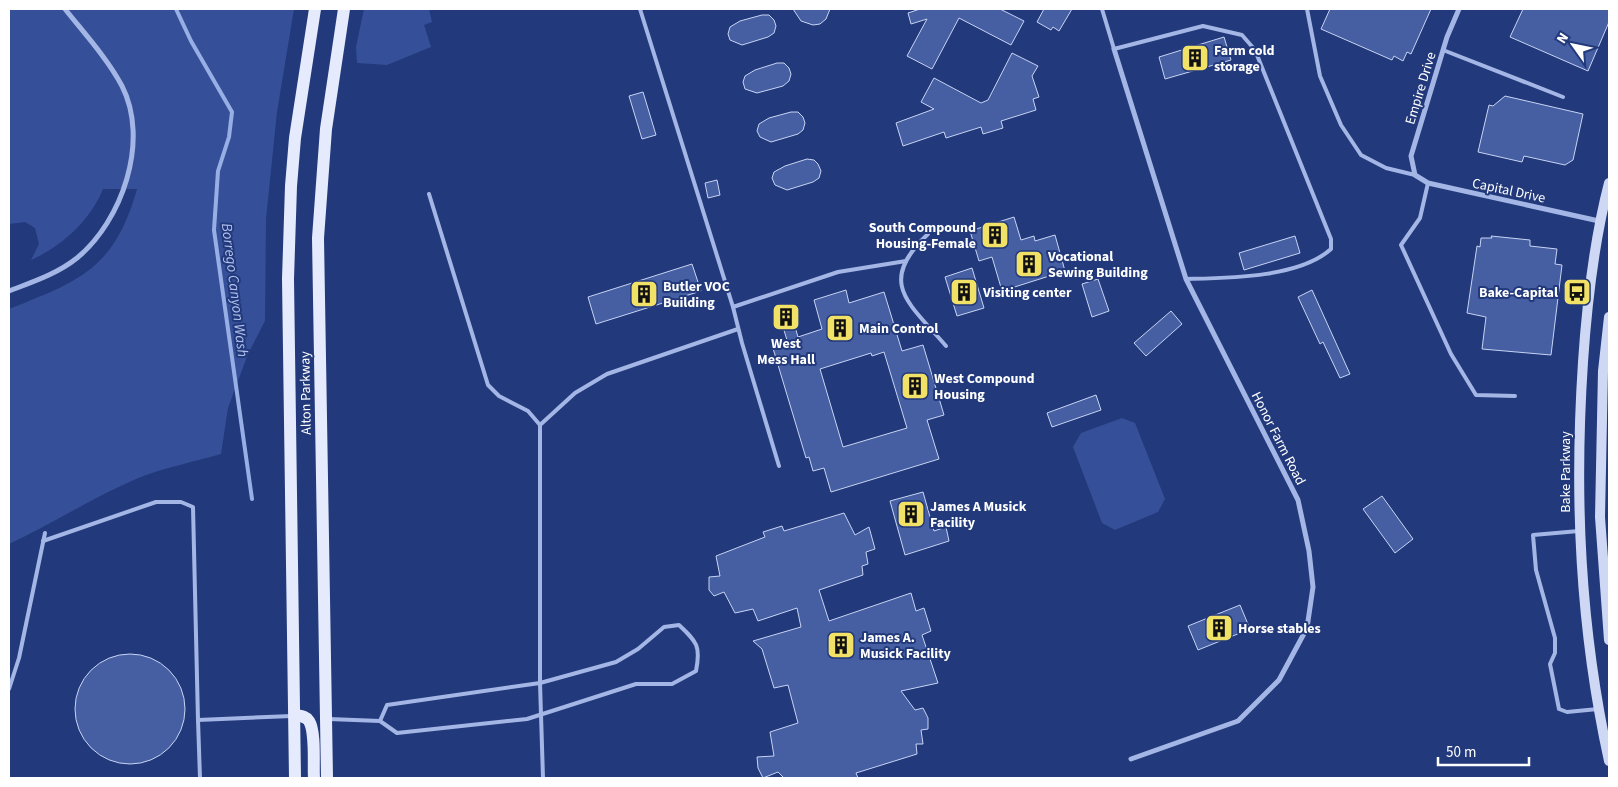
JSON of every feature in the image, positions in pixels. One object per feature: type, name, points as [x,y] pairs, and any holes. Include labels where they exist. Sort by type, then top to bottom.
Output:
[{"type":"main road","name":"Alton Parkway","points":[[295,778],[289,242],[295,138],[315,9]]},
{"type":"main road","name":"Alton Parkway","points":[[326,778],[318,238],[326,129],[344,9]]},
{"type":"main road","name":"Bake Parkway","points":[[1609,183],[1599,221],[1585,330],[1578,438],[1579,531],[1586,628],[1609,761]]},
{"type":"main road","points":[[1609,317],[1603,371],[1600,517],[1609,640]]},
{"type":"main road","points":[[294,716],[302,716],[310,722],[314,778]]},
{"type":"street","points":[[9,291],[54,273],[89,247],[116,211],[130,164],[131,124],[128,103],[122,86],[65,9]]},
{"type":"street","name":"Empire Drive","points":[[1415,175],[1411,156],[1443,50],[1460,9]]},
{"type":"street","name":"Honor Farm Road","points":[[1114,49],[1186,279],[1298,500],[1309,551],[1312,587],[1307,628],[1279,680],[1238,721],[1131,758]]},
{"type":"street","name":"Capital Drive","points":[[1415,175],[1428,184],[1599,221]]},
{"type":"lane","points":[[640,9],[733,307],[779,466]]},
{"type":"lane","points":[[1102,9],[1114,49],[1203,26],[1242,35],[1255,50],[1331,239],[1331,249],[1324,255],[1281,271],[1247,277],[1186,279]]},
{"type":"lane","points":[[1306,9],[1320,76],[1341,125],[1361,155],[1386,168],[1415,175]]},
{"type":"lane","points":[[1443,50],[1563,97]]},
{"type":"lane","points":[[1428,184],[1420,218],[1401,245],[1451,354],[1476,395],[1515,396]]},
{"type":"lane","points":[[429,194],[488,385],[499,396],[528,411],[540,426],[540,683],[543,778]]},
{"type":"lane","points":[[928,234],[912,249],[900,272],[902,294],[946,346]]},
{"type":"lane","points":[[733,307],[838,272],[906,261]]},
{"type":"lane","points":[[540,426],[575,393],[607,374],[738,329]]},
{"type":"lane","points":[[43,541],[156,502],[181,502],[193,507],[200,778]]},
{"type":"lane","points":[[1579,531],[1533,535],[1536,570],[1555,638],[1555,653],[1550,664],[1559,709],[1567,712],[1599,709]]},
{"type":"lane","points":[[9,689],[19,658],[45,534]]},
{"type":"lane","points":[[325,719],[380,721],[398,733],[541,716],[636,684],[672,684],[696,670],[699,654],[695,640],[678,625],[664,627],[638,649],[616,662],[540,683],[387,705],[380,721]]},
{"type":"lane","points":[[198,720],[294,716]]},
{"type":"shaded area","points":[[9,9],[294,9],[277,112],[266,219],[265,321],[248,354],[228,408],[221,454],[167,468],[136,479],[9,544],[9,309],[56,290],[75,280],[106,254],[118,237],[128,216],[137,189],[103,189],[91,212],[74,231],[54,248],[31,260],[39,244],[35,228],[25,222],[9,224]]},
{"type":"shaded area","points":[[364,9],[429,9],[432,22],[424,25],[431,47],[387,65],[357,63],[356,47]]},
{"type":"shaded area","points":[[1122,418],[1135,423],[1165,499],[1158,512],[1115,530],[1102,523],[1073,447],[1081,433]]},
{"type":"building","points":[[793,9],[830,9],[826,19],[820,24],[813,25],[801,21]]},
{"type":"building","points":[[920,9],[1000,9],[1024,21],[1011,45],[959,18],[932,69],[907,56],[927,19],[911,24],[908,13]]},
{"type":"building","points":[[1044,9],[1072,9],[1059,31],[1053,27],[1051,30],[1037,22]]},
{"type":"building","points":[[1330,9],[1431,9],[1411,54],[1407,52],[1403,61],[1394,56],[1392,60],[1321,29]]},
{"type":"building","points":[[1523,9],[1609,9],[1609,22],[1588,71],[1510,37]]},
{"type":"building","points":[[769,15],[774,20],[776,26],[774,33],[768,37],[742,45],[730,40],[728,34],[730,27],[740,21]]},
{"type":"building","name":"Farm cold storage","points":[[1224,37],[1231,60],[1165,79],[1159,57]]},
{"type":"building","points":[[1012,53],[1038,66],[1032,76],[1039,97],[1033,99],[1036,110],[1001,121],[1003,128],[983,134],[981,127],[946,138],[944,132],[903,146],[896,123],[934,109],[921,102],[934,78],[981,103],[988,100]]},
{"type":"building","points":[[777,63],[784,63],[789,68],[791,74],[789,81],[783,86],[757,93],[745,89],[743,82],[745,76],[755,70]]},
{"type":"building","points":[[643,92],[656,135],[642,139],[629,96]]},
{"type":"building","points":[[1505,96],[1583,114],[1573,160],[1565,165],[1524,156],[1522,162],[1478,152],[1489,105],[1493,106]]},
{"type":"building","points":[[798,112],[803,117],[805,123],[803,130],[798,134],[771,142],[760,137],[757,131],[759,124],[769,118]]},
{"type":"building","points":[[807,159],[814,160],[818,164],[821,171],[819,178],[813,182],[787,190],[775,185],[772,178],[774,172],[785,166]]},
{"type":"building","points":[[717,180],[720,195],[708,198],[705,183]]},
{"type":"building","name":"Vocational Sewing Building","points":[[1014,217],[1021,240],[1034,236],[1035,241],[1055,235],[1065,271],[1002,291],[992,257],[979,261],[970,231]]},
{"type":"building","points":[[1295,236],[1300,253],[1244,270],[1239,253]]},
{"type":"building","points":[[1491,236],[1530,240],[1530,246],[1557,249],[1555,264],[1562,265],[1551,355],[1482,349],[1486,317],[1467,313],[1477,246],[1480,247],[1481,238],[1492,238]]},
{"type":"building","name":"Butler VOC Building","points":[[692,264],[701,291],[596,324],[588,297]]},
{"type":"building","name":"Visiting center","points":[[972,268],[984,308],[957,316],[945,277]]},
{"type":"building","points":[[1098,279],[1109,311],[1092,317],[1082,284]]},
{"type":"building","name":"West Compound Housing","points":[[846,290],[849,303],[884,292],[902,351],[923,345],[944,415],[927,420],[939,459],[831,492],[824,468],[813,471],[809,457],[806,458],[772,345],[787,340],[779,314],[790,310],[798,337],[822,329],[814,300]],"holes":[[[884,352],[907,428],[843,447],[820,369],[871,353],[872,356]]]},
{"type":"building","points":[[1312,290],[1350,374],[1340,378],[1323,342],[1320,344],[1298,297]]},
{"type":"building","points":[[1171,311],[1182,324],[1146,356],[1134,343]]},
{"type":"building","points":[[1096,395],[1101,410],[1052,427],[1047,413]]},
{"type":"building","name":"James A Musick Facility","points":[[923,492],[934,531],[946,527],[949,541],[905,555],[890,501]]},
{"type":"building","points":[[1382,496],[1413,539],[1395,553],[1363,509]]},
{"type":"building","name":"James A. Musick Facility","points":[[844,513],[855,535],[869,527],[875,549],[866,552],[868,564],[862,566],[863,575],[819,590],[829,621],[911,593],[916,611],[924,608],[931,631],[922,635],[938,683],[901,691],[915,710],[923,708],[928,718],[928,729],[921,730],[923,744],[916,744],[917,754],[856,773],[858,778],[784,778],[778,772],[763,778],[758,768],[757,757],[774,756],[770,732],[798,723],[788,685],[774,688],[762,649],[753,641],[801,627],[797,608],[758,621],[753,609],[735,613],[724,592],[714,596],[709,590],[709,577],[720,576],[716,556],[765,537],[763,532],[782,526],[784,531]]},
{"type":"building","name":"Horse stables","points":[[1240,605],[1250,629],[1198,650],[1188,626]]},
{"type":"building","points":[[130,654],[151,658],[169,670],[181,688],[185,709],[181,730],[169,748],[151,760],[130,764],[109,760],[91,748],[79,730],[75,709],[79,688],[91,670],[109,658]]},
{"type":"waterway","name":"Borrego Canyon Wash","points":[[176,9],[191,41],[232,112],[229,137],[218,171],[214,230],[252,499]]},
{"type":"place","name":"Farm cold storage","points":[[1195,58]]},
{"type":"place","name":"South Compound Housing-Female","points":[[995,235]]},
{"type":"place","name":"Vocational Sewing Building","points":[[1029,264]]},
{"type":"place","name":"Visiting center","points":[[964,292]]},
{"type":"place","name":"Bake-Capital","points":[[1577,292]]},
{"type":"place","name":"Butler VOC Building","points":[[644,294]]},
{"type":"place","name":"West Mess Hall","points":[[786,317]]},
{"type":"place","name":"Main Control","points":[[840,328]]},
{"type":"place","name":"West Compound Housing","points":[[915,386]]},
{"type":"place","name":"James A Musick Facility","points":[[911,514]]},
{"type":"place","name":"Horse stables","points":[[1219,628]]},
{"type":"place","name":"James A. Musick Facility","points":[[841,645]]}]
